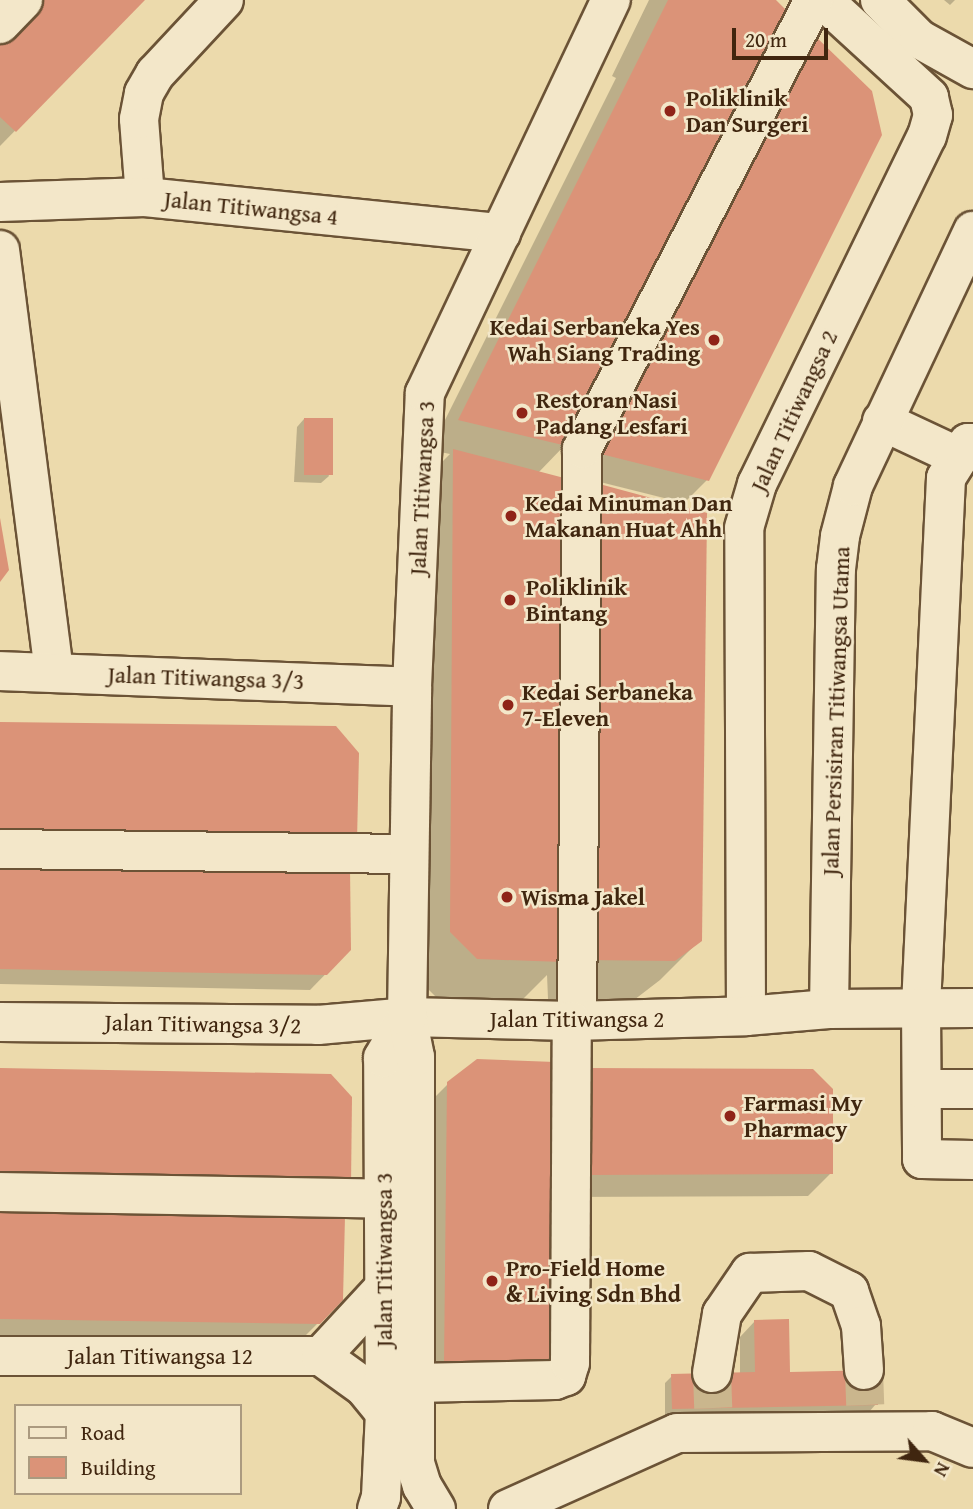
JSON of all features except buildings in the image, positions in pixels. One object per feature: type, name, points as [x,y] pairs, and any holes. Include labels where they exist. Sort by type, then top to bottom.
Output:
[{"type":"street","points":[[0,23],[23,0]]},
{"type":"street","points":[[145,197],[139,119],[144,93],[155,74],[224,0]]},
{"type":"street","name":"Jalan Titiwangsa 3","points":[[436,1509],[422,1486],[415,1463],[415,1056],[407,1017],[412,687],[425,393],[611,0]]},
{"type":"street","points":[[415,1383],[555,1380],[566,1376],[570,1363],[582,449],[814,0]]},
{"type":"street","name":"Jalan Titiwangsa 2","points":[[746,1016],[744,528],[757,484],[927,136],[933,115],[929,97],[823,0]]},
{"type":"street","points":[[880,0],[919,39],[973,69]]},
{"type":"street","name":"Jalan Titiwangsa 4","points":[[0,202],[145,197],[500,233]]},
{"type":"street","name":"Jalan Persisiran Titiwangsa Utama","points":[[829,1009],[836,569],[853,486],[973,231]]},
{"type":"street","points":[[0,250],[54,672]]},
{"type":"street","points":[[883,421],[966,450],[946,478],[921,1006],[922,1159],[973,1160]]},
{"type":"street","name":"Jalan Titiwangsa 3/3","points":[[0,671],[412,687]]},
{"type":"street","points":[[0,849],[408,854]]},
{"type":"street","name":"Jalan Titiwangsa 2","points":[[407,1017],[575,1021],[746,1016],[829,1009],[973,1007]]},
{"type":"street","name":"Jalan Titiwangsa 3","points":[[377,1509],[385,1413],[383,1058],[407,1017]]},
{"type":"street","name":"Jalan Titiwangsa 3/2","points":[[0,1022],[318,1025],[407,1017]]},
{"type":"street","points":[[922,1088],[973,1089]]},
{"type":"street","points":[[0,1192],[384,1199]]},
{"type":"street","points":[[713,1404],[722,1314],[750,1273],[809,1271],[849,1291],[861,1326],[865,1402]]},
{"type":"street","points":[[384,1288],[321,1356],[363,1387],[385,1413]]},
{"type":"street","name":"Jalan Titiwangsa 12","points":[[0,1356],[321,1356]]},
{"type":"street","points":[[509,1509],[677,1433],[713,1404],[865,1402],[973,1448]]},
{"type":"tunnel","points":[[864,1370],[865,1405]]},
{"type":"tunnel","points":[[712,1373],[713,1408]]},
{"type":"place","name":"Poliklinik Dan Surgeri","points":[[670,111]]},
{"type":"place","name":"Kedai Serbaneka Yes Wah Siang Trading","points":[[714,340]]},
{"type":"place","name":"Restoran Nasi Padang Lesfari","points":[[522,413]]},
{"type":"place","name":"Kedai Minuman Dan Makanan Huat Ahh","points":[[511,516]]},
{"type":"place","name":"Poliklinik Bintang","points":[[510,600]]},
{"type":"place","name":"Kedai Serbaneka 7-Eleven","points":[[508,705]]},
{"type":"place","name":"Wisma Jakel","points":[[507,897]]},
{"type":"place","name":"Farmasi My Pharmacy","points":[[730,1116]]},
{"type":"place","name":"Pro-Field Home & Living Sdn Bhd","points":[[492,1281]]}]
